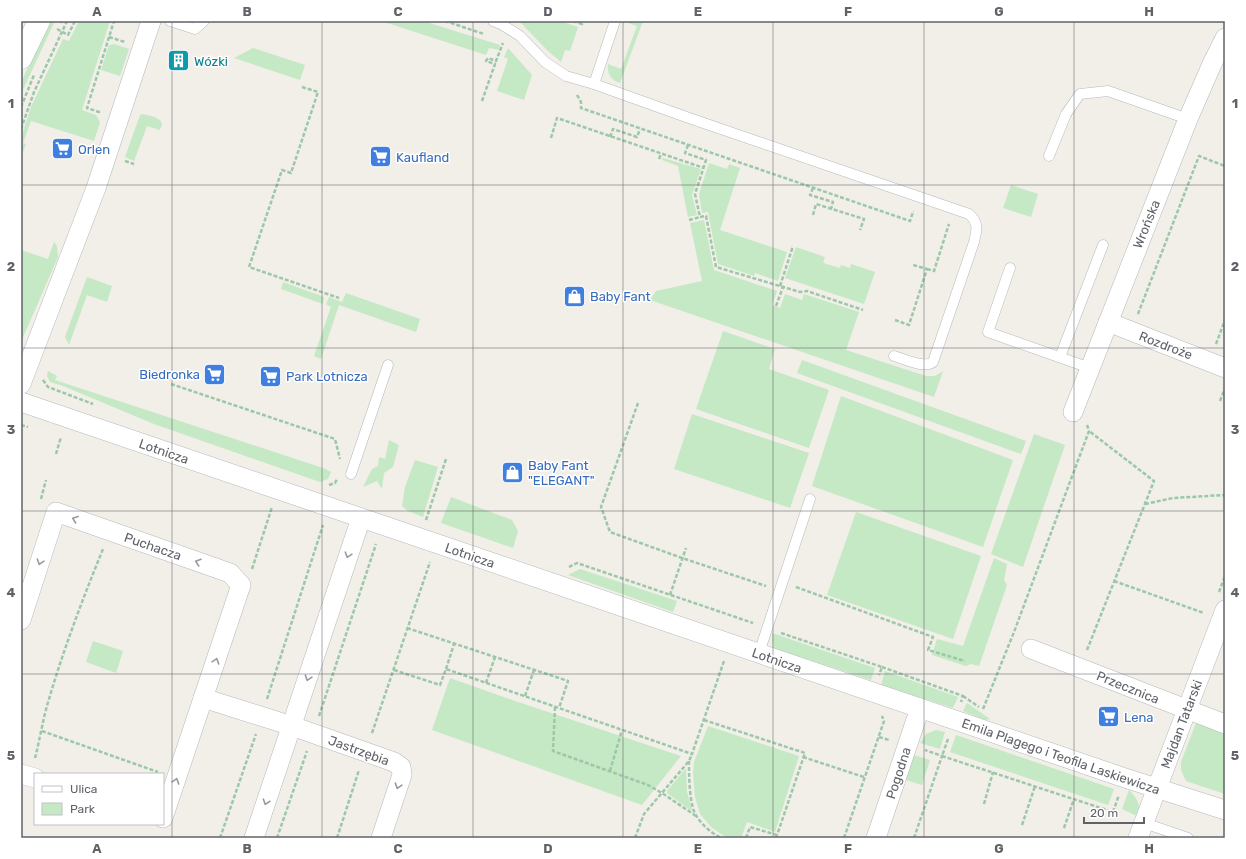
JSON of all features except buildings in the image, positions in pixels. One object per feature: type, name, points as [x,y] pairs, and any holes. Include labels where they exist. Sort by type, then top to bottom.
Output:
[{"type":"street","points":[[21,58],[39,21]]},
{"type":"street","points":[[21,384],[96,188],[151,21]]},
{"type":"street","name":"Wrońska","points":[[1073,412],[1188,119],[1225,38]]},
{"type":"street","name":"Rozdroże","points":[[1108,322],[1217,365]]},
{"type":"street","name":"Lotnicza","points":[[21,402],[920,708]]},
{"type":"street","name":"Puchacza","points":[[21,620],[56,512],[230,573],[241,585],[164,815]]},
{"type":"street","points":[[254,838],[360,518]]},
{"type":"street","name":"Majdan Tatarski","points":[[1141,830],[1186,710],[1218,613]]},
{"type":"street","name":"Przecznica","points":[[1031,649],[1225,724]]},
{"type":"street","points":[[203,698],[292,726]]},
{"type":"street","name":"Pogodna","points":[[876,838],[920,708]]},
{"type":"street","name":"Emila Plagego i Teofila Laskiewicza","points":[[920,708],[1225,810]]},
{"type":"street","name":"Jastrzębia","points":[[292,726],[394,762],[401,767],[402,775],[381,838]]},
{"type":"lane","points":[[170,21],[195,29],[204,21]]},
{"type":"lane","points":[[493,21],[501,24],[520,36],[546,62],[566,76],[594,84],[970,214],[975,219],[977,226],[976,234],[933,362],[925,365],[894,356]]},
{"type":"lane","points":[[594,84],[615,21]]},
{"type":"lane","points":[[1049,156],[1066,114],[1080,94],[1108,90],[1188,119]]},
{"type":"lane","points":[[1060,357],[1103,245]]},
{"type":"lane","points":[[1010,268],[988,332],[1090,368]]},
{"type":"lane","points":[[351,474],[388,365]]},
{"type":"lane","points":[[759,653],[810,499]]},
{"type":"lane","points":[[1141,830],[1188,838]]},
{"type":"path","points":[[21,129],[34,92],[67,21]]},
{"type":"path","points":[[101,117],[99,112],[87,108],[114,21]]},
{"type":"path","points":[[445,21],[489,36]]},
{"type":"path","points":[[573,21],[582,24],[583,21]]},
{"type":"path","points":[[109,37],[130,43]]},
{"type":"path","points":[[482,101],[495,64],[486,61],[488,58],[496,61],[503,41],[507,42]]},
{"type":"path","points":[[302,87],[318,92],[291,173],[282,170],[249,267],[339,298]]},
{"type":"path","points":[[575,92],[581,102],[581,108],[640,129],[910,221],[913,212],[920,214]]},
{"type":"path","points":[[551,138],[557,118],[704,168]]},
{"type":"path","points":[[610,137],[613,129],[637,137],[640,129]]},
{"type":"path","points":[[688,145],[685,153],[706,160],[695,194],[700,217]]},
{"type":"path","points":[[659,159],[661,154]]},
{"type":"path","points":[[1131,331],[1199,156],[1225,166]]},
{"type":"path","points":[[812,188],[810,195],[833,202],[831,209]]},
{"type":"path","points":[[813,215],[816,204],[864,219],[860,230]]},
{"type":"path","points":[[689,220],[706,216],[716,267],[781,287],[800,292],[807,291],[863,310]]},
{"type":"path","points":[[913,265],[934,271],[950,224],[942,221]]},
{"type":"path","points":[[776,306],[793,246]]},
{"type":"path","points":[[895,320],[909,325],[927,269]]},
{"type":"path","points":[[1217,365],[1225,320]]},
{"type":"path","points":[[171,384],[335,439],[340,460]]},
{"type":"path","points":[[1220,401],[1225,388]]},
{"type":"path","points":[[638,403],[601,507],[610,532],[769,587],[771,579],[809,591],[933,637],[928,650],[965,662]]},
{"type":"path","points":[[983,709],[1014,632],[1089,431],[1154,481],[1087,650]]},
{"type":"path","points":[[56,454],[61,437]]},
{"type":"path","points":[[425,524],[446,459]]},
{"type":"path","points":[[328,486],[335,483],[338,477]]},
{"type":"path","points":[[1144,504],[1173,498],[1225,496]]},
{"type":"path","points":[[272,507],[278,509]]},
{"type":"path","points":[[220,838],[262,716],[324,525],[317,523]]},
{"type":"path","points":[[29,776],[42,732],[48,700],[72,626],[110,531]]},
{"type":"path","points":[[277,838],[376,544],[382,546]]},
{"type":"path","points":[[670,595],[686,548]]},
{"type":"path","points":[[337,838],[430,562],[437,564]]},
{"type":"path","points":[[1114,581],[1218,613]]},
{"type":"path","points":[[407,628],[568,681],[559,708]]},
{"type":"path","points":[[394,670],[440,685],[454,644]]},
{"type":"path","points":[[486,683],[495,657]]},
{"type":"path","points":[[635,838],[644,814],[689,761],[724,661],[718,659]]},
{"type":"path","points":[[446,669],[692,754]]},
{"type":"path","points":[[525,696],[534,670]]},
{"type":"path","points":[[555,707],[553,751],[648,785],[696,816],[713,833],[721,838]]},
{"type":"path","points":[[844,838],[884,721],[880,712]]},
{"type":"path","points":[[704,720],[804,753],[777,837],[750,827],[746,838]]},
{"type":"path","points":[[610,771],[622,730]]},
{"type":"path","points":[[42,732],[162,773]]},
{"type":"path","points":[[878,736],[942,756],[914,838]]},
{"type":"path","points":[[803,757],[864,777]]},
{"type":"path","points":[[689,761],[690,794],[696,816]]},
{"type":"path","points":[[984,804],[993,772]]},
{"type":"path","points":[[164,774],[177,778]]},
{"type":"path","points":[[1022,825],[1035,786]]},
{"type":"path","points":[[1064,828],[1074,799]]},
{"type":"green space","points":[[51,21],[56,21],[21,94],[21,82]]},
{"type":"green space","points":[[56,21],[63,21],[62,24]]},
{"type":"green space","points":[[79,21],[110,21],[82,110],[96,115],[100,122],[94,141],[31,121],[23,143],[26,144],[21,157],[21,138],[31,107],[63,39],[69,41]]},
{"type":"green space","points":[[381,21],[423,21],[500,45],[499,50],[489,48],[486,55]]},
{"type":"green space","points":[[519,21],[560,21],[578,27],[570,51],[565,50],[561,62],[548,51]]},
{"type":"green space","points":[[623,21],[643,21],[620,83],[610,76],[608,64],[621,69],[637,26]]},
{"type":"green space","points":[[114,44],[129,49],[120,76],[101,70],[109,45]]},
{"type":"green space","points":[[253,48],[305,65],[300,80],[234,58]]},
{"type":"green space","points":[[508,48],[532,75],[524,100],[497,91],[508,59],[504,57]]},
{"type":"green space","points":[[142,114],[157,118],[162,124],[160,130],[147,126],[134,161],[125,157],[140,115]]},
{"type":"green space","points":[[663,158],[701,169],[692,195],[697,215],[688,217],[678,166],[662,160]]},
{"type":"green space","points":[[709,163],[727,169],[729,164],[740,168],[720,230],[787,252],[778,281],[755,273],[754,276],[718,264],[708,212],[702,213],[699,194]]},
{"type":"green space","points":[[1011,185],[1038,194],[1031,217],[1003,208]]},
{"type":"green space","points":[[704,220],[714,270],[777,291],[772,305],[780,308],[785,294],[802,300],[804,294],[859,312],[846,350],[926,376],[935,376],[943,371],[934,397],[650,300],[656,291],[702,281],[690,223]]},
{"type":"green space","points":[[54,242],[57,246],[58,257],[21,342],[21,250],[48,259]]},
{"type":"green space","points":[[796,247],[825,257],[823,263],[840,268],[841,265],[850,268],[851,264],[875,272],[864,304],[785,278]]},
{"type":"green space","points":[[87,277],[112,286],[107,302],[87,295],[69,345],[65,337]]},
{"type":"green space","points":[[283,282],[324,297],[323,304],[281,289]]},
{"type":"green space","points":[[346,293],[420,319],[416,332],[339,305],[321,359],[314,356],[331,307],[326,304],[329,297],[342,302]]},
{"type":"green space","points":[[723,331],[775,349],[769,369],[829,390],[809,448],[696,409]]},
{"type":"green space","points":[[802,360],[1026,441],[1021,454],[797,373]]},
{"type":"green space","points":[[48,371],[57,376],[55,380],[323,468],[331,472],[328,479],[320,482],[154,424],[50,382],[47,376]]},
{"type":"green space","points":[[841,396],[1013,460],[983,547],[812,486]]},
{"type":"green space","points":[[692,414],[809,453],[790,508],[674,469]]},
{"type":"green space","points":[[1034,434],[1065,445],[1023,567],[991,554]]},
{"type":"green space","points":[[389,440],[399,445],[393,467],[384,473],[382,489],[377,481],[363,487],[372,469],[378,466],[379,457],[385,459]]},
{"type":"green space","points":[[415,460],[438,467],[423,517],[408,511],[402,506],[405,487]]},
{"type":"green space","points":[[451,497],[512,520],[518,531],[513,548],[441,523]]},
{"type":"green space","points":[[856,512],[981,556],[953,639],[827,595]]},
{"type":"green space","points":[[994,558],[1007,564],[1004,580],[1007,585],[979,666],[971,664],[966,666],[932,655],[937,639],[963,646]]},
{"type":"green space","points":[[580,569],[677,601],[673,612],[568,575]]},
{"type":"green space","points":[[772,633],[875,668],[871,680],[773,648]]},
{"type":"green space","points":[[93,641],[123,651],[116,673],[86,662]]},
{"type":"green space","points":[[885,671],[958,697],[953,708],[881,685]]},
{"type":"green space","points":[[450,678],[681,756],[642,805],[432,730]]},
{"type":"green space","points":[[967,703],[990,719],[985,720],[963,711]]},
{"type":"green space","points":[[1196,723],[1225,734],[1225,794],[1186,781],[1181,770],[1181,762]]},
{"type":"green space","points":[[708,726],[799,756],[775,832],[747,822],[741,838],[727,838],[711,827],[700,814],[695,797],[693,773],[694,762]]},
{"type":"green space","points":[[936,730],[945,732],[940,749],[920,743],[926,734]]},
{"type":"green space","points":[[956,735],[1114,789],[1108,805],[950,752]]},
{"type":"green space","points":[[914,755],[930,760],[922,785],[906,780]]},
{"type":"green space","points":[[685,769],[687,792],[692,810],[667,793]]},
{"type":"green space","points":[[1129,790],[1138,802],[1139,817],[1122,809]]},
{"type":"place","name":"Wózki","points":[[178,61]]},
{"type":"place","name":"Orlen","points":[[63,149]]},
{"type":"place","name":"Kaufland","points":[[381,157]]},
{"type":"place","name":"Baby Fant","points":[[574,296]]},
{"type":"place","name":"Biedronka","points":[[215,374]]},
{"type":"place","name":"Park Lotnicza","points":[[271,376]]},
{"type":"place","name":"Baby Fant \"ELEGANT\"","points":[[512,472]]},
{"type":"place","name":"Lena","points":[[1109,717]]}]
